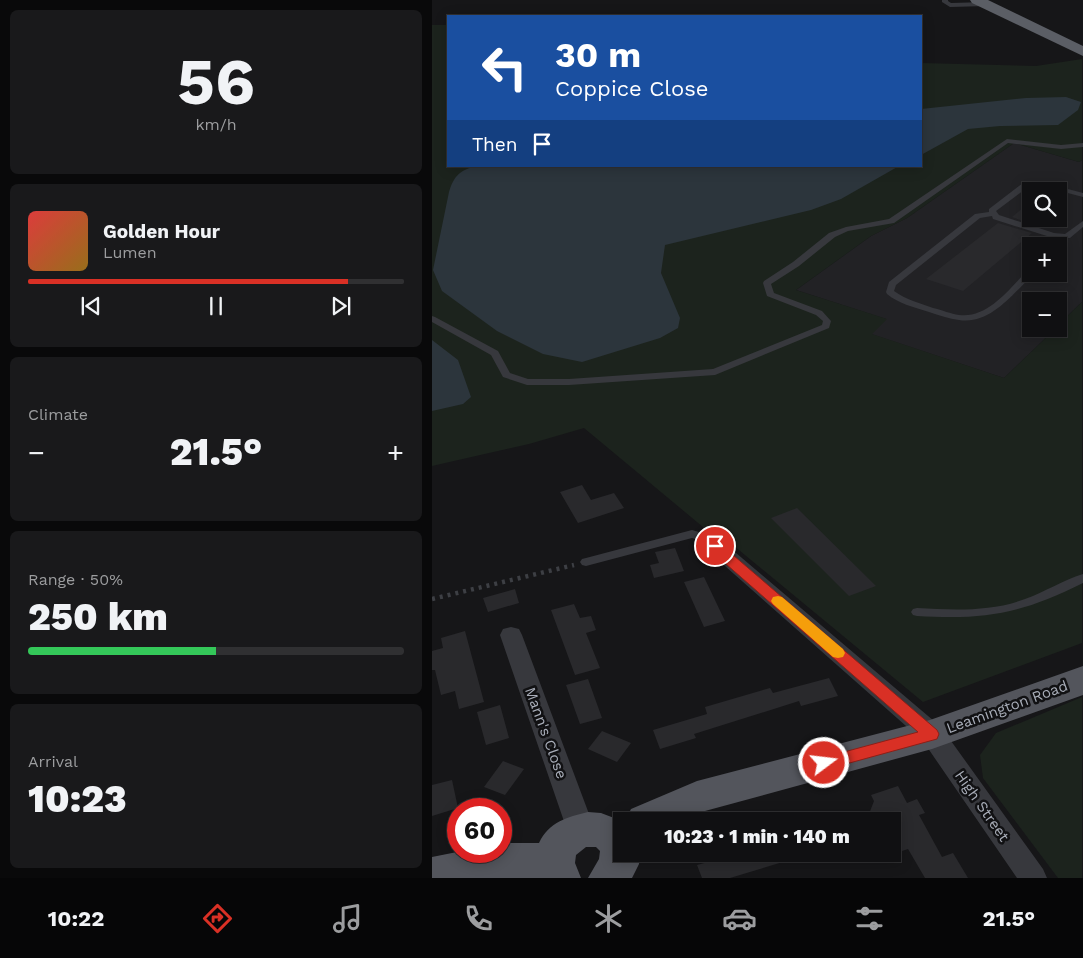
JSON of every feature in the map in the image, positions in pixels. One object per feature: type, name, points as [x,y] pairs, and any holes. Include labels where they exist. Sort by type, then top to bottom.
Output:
[{"type":"highway","points":[[982,2],[1082,52]]},
{"type":"main road","name":"Leamington Road","points":[[675,812],[697,798],[932,734],[1066,687],[1082,679]]},
{"type":"main road","name":"Leamington Road","points":[[581,830],[592,829],[602,831],[613,838]]},
{"type":"main road","points":[[432,876],[503,861],[556,869],[559,845],[572,833],[581,830]]},
{"type":"street","name":"High Street","points":[[715,546],[932,734],[1033,878]]},
{"type":"street","name":"Mann's Close","points":[[511,635],[581,830]]},
{"type":"lane","points":[[946,0],[944,1],[950,4],[982,2]]},
{"type":"lane","points":[[432,319],[495,354],[506,376],[527,382],[569,382],[715,372],[826,326],[827,321],[819,313],[770,294],[767,283],[796,264],[832,235],[846,229],[891,221],[1008,141],[1061,147],[1082,145]]},
{"type":"lane","points":[[993,214],[992,211],[1026,185],[1044,185],[1081,193]]},
{"type":"lane","points":[[1022,280],[987,312],[976,317],[958,318],[894,296],[890,292],[892,284],[978,216],[993,214],[1060,236],[1067,236],[1082,222]]},
{"type":"lane","points":[[586,562],[692,534],[709,539],[715,546]]},
{"type":"lane","points":[[917,612],[969,615],[998,611],[1040,599],[1082,578]]},
{"type":"path","points":[[432,599],[586,562]]},
{"type":"shaded area","points":[[432,25],[447,25],[447,167],[922,167],[922,63],[1036,66],[1082,59],[1082,160],[1079,162],[1014,143],[907,218],[871,236],[796,290],[887,319],[872,334],[1004,378],[1047,337],[1067,337],[1067,316],[1082,302],[1082,643],[923,702],[716,531],[709,532],[584,428],[529,444],[432,466]]},
{"type":"shaded area","points":[[1066,97],[1081,102],[1078,110],[1058,125],[1000,126],[968,129],[922,154],[922,109],[1026,98]]},
{"type":"shaded area","points":[[1014,143],[1079,162],[1082,160],[1082,302],[1067,316],[1067,292],[1022,292],[1022,337],[1047,337],[1004,378],[871,334],[886,319],[796,290],[871,236],[907,218]]},
{"type":"shaded area","points":[[472,167],[897,167],[841,199],[811,210],[665,245],[661,273],[680,318],[678,328],[660,338],[582,362],[543,354],[497,331],[442,291],[433,270],[449,192],[458,175]]},
{"type":"shaded area","points":[[432,340],[458,360],[471,397],[463,404],[432,411]]},
{"type":"shaded area","points":[[1082,697],[1082,878],[1058,878],[983,778],[980,755],[996,733]]},
{"type":"building","points":[[1022,209],[1022,220],[1012,217]]},
{"type":"building","points":[[998,223],[1032,233],[1027,237],[1022,237],[1022,241],[963,291],[926,279]]},
{"type":"building","points":[[582,485],[591,500],[614,493],[624,508],[578,523],[560,492]]},
{"type":"building","points":[[797,508],[876,586],[849,596],[771,518]]},
{"type":"building","points":[[675,548],[684,571],[654,578],[650,565],[659,563],[655,552]]},
{"type":"building","points":[[704,577],[725,621],[704,627],[684,582]]},
{"type":"building","points":[[515,589],[519,603],[488,612],[483,598]]},
{"type":"building","points":[[574,604],[580,618],[591,616],[596,630],[586,633],[600,668],[575,675],[551,610]]},
{"type":"building","points":[[465,631],[484,702],[459,709],[455,691],[441,695],[435,670],[432,670],[432,651],[443,648],[441,638]]},
{"type":"building","points":[[829,678],[838,696],[801,706],[799,701],[694,734],[696,738],[660,749],[653,730],[707,714],[705,707],[770,688],[773,693]]},
{"type":"building","points":[[588,679],[602,718],[580,724],[566,685]]},
{"type":"building","points":[[500,705],[509,738],[486,745],[477,712]]},
{"type":"building","points":[[602,731],[631,743],[617,762],[588,749]]},
{"type":"building","points":[[503,761],[524,769],[505,795],[484,787]]},
{"type":"building","points":[[452,780],[456,798],[447,798],[447,811],[432,816],[432,785]]},
{"type":"building","points":[[898,786],[907,803],[917,799],[925,813],[919,815],[942,857],[953,853],[968,878],[925,878],[908,849],[902,851],[901,849],[901,812],[870,812],[874,801],[871,795]]},
{"type":"building","points":[[708,862],[783,862],[730,878],[702,878],[697,865]]},
{"type":"slow traffic","points":[[778,601],[838,653]]},
{"type":"route","points":[[715,546],[932,734],[824,763]]}]
